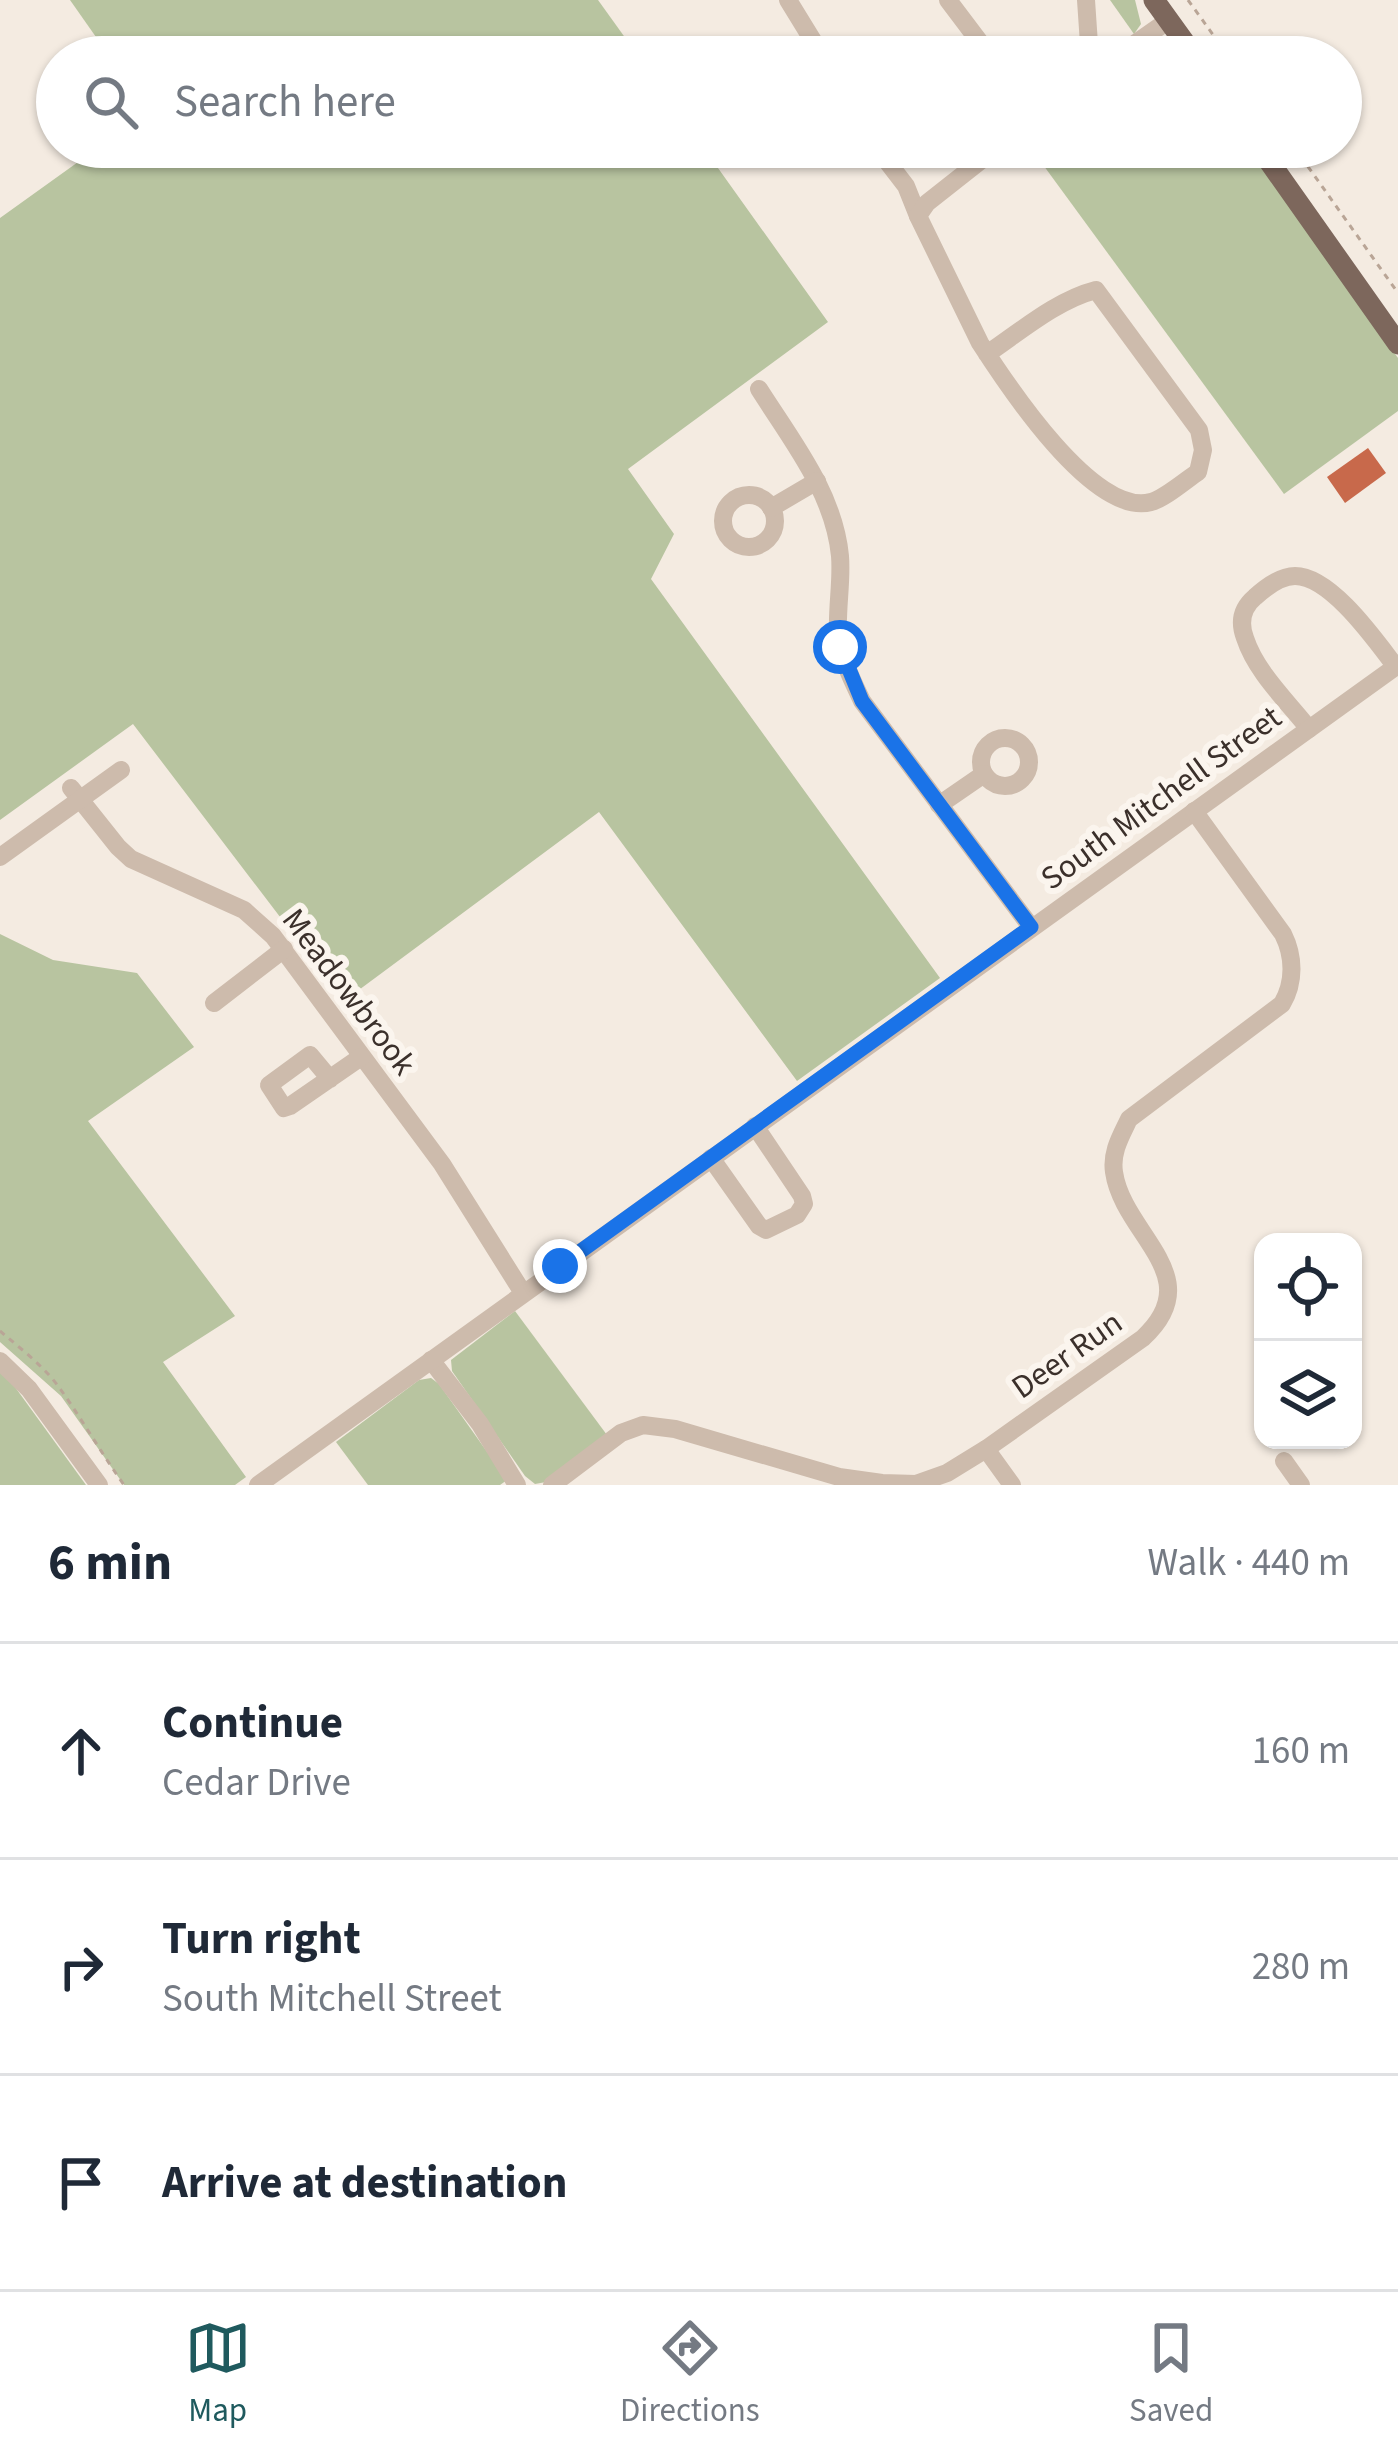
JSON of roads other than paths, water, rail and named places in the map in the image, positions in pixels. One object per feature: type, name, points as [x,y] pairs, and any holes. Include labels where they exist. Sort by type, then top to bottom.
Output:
[{"type":"main road","points":[[1154,0],[1180,36]]},
{"type":"main road","points":[[1273,168],[1398,344]]},
{"type":"street","points":[[788,0],[810,36]]},
{"type":"street","points":[[948,0],[975,36]]},
{"type":"street","points":[[1086,0],[1088,36]]},
{"type":"street","points":[[1146,36],[1169,20]]},
{"type":"street","points":[[893,168],[906,186],[987,353],[1067,460],[1116,500],[1150,503],[1198,472],[1203,450],[1198,430],[1096,290],[1081,293],[987,353]]},
{"type":"street","points":[[918,216],[927,203],[971,168]]},
{"type":"street","points":[[759,389],[817,481],[832,518],[839,556],[838,628],[846,667],[862,701],[1031,927]]},
{"type":"street","points":[[771,508],[817,481]]},
{"type":"street","points":[[1309,729],[1261,668],[1244,636],[1241,620],[1246,607],[1280,579],[1307,578],[1330,591],[1397,666]]},
{"type":"street","name":"South Mitchell Street","points":[[259,1485],[1397,666]]},
{"type":"street","points":[[0,856],[75,793],[121,770]]},
{"type":"street","points":[[939,805],[984,774]]},
{"type":"street","name":"Meadowbrook","points":[[75,793],[131,859],[244,910],[284,950],[442,1164],[524,1293]]},
{"type":"street","name":"Deer Run","points":[[552,1485],[621,1433],[643,1425],[675,1429],[839,1478],[916,1484],[947,1473],[986,1449],[1143,1338],[1165,1314],[1166,1272],[1120,1194],[1114,1173],[1115,1148],[1129,1119],[1272,1013],[1288,993],[1292,963],[1283,934],[1193,811]]},
{"type":"street","points":[[214,1004],[284,950]]},
{"type":"street","points":[[331,1078],[362,1057]]},
{"type":"street","points":[[711,1158],[759,1226],[766,1230],[797,1215],[804,1204],[802,1196],[755,1126]]},
{"type":"street","points":[[431,1360],[480,1424],[517,1485]]},
{"type":"street","points":[[0,1361],[29,1389],[99,1485]]},
{"type":"street","points":[[986,1449],[1012,1485]]},
{"type":"street","points":[[1284,1461],[1300,1485]]}]
